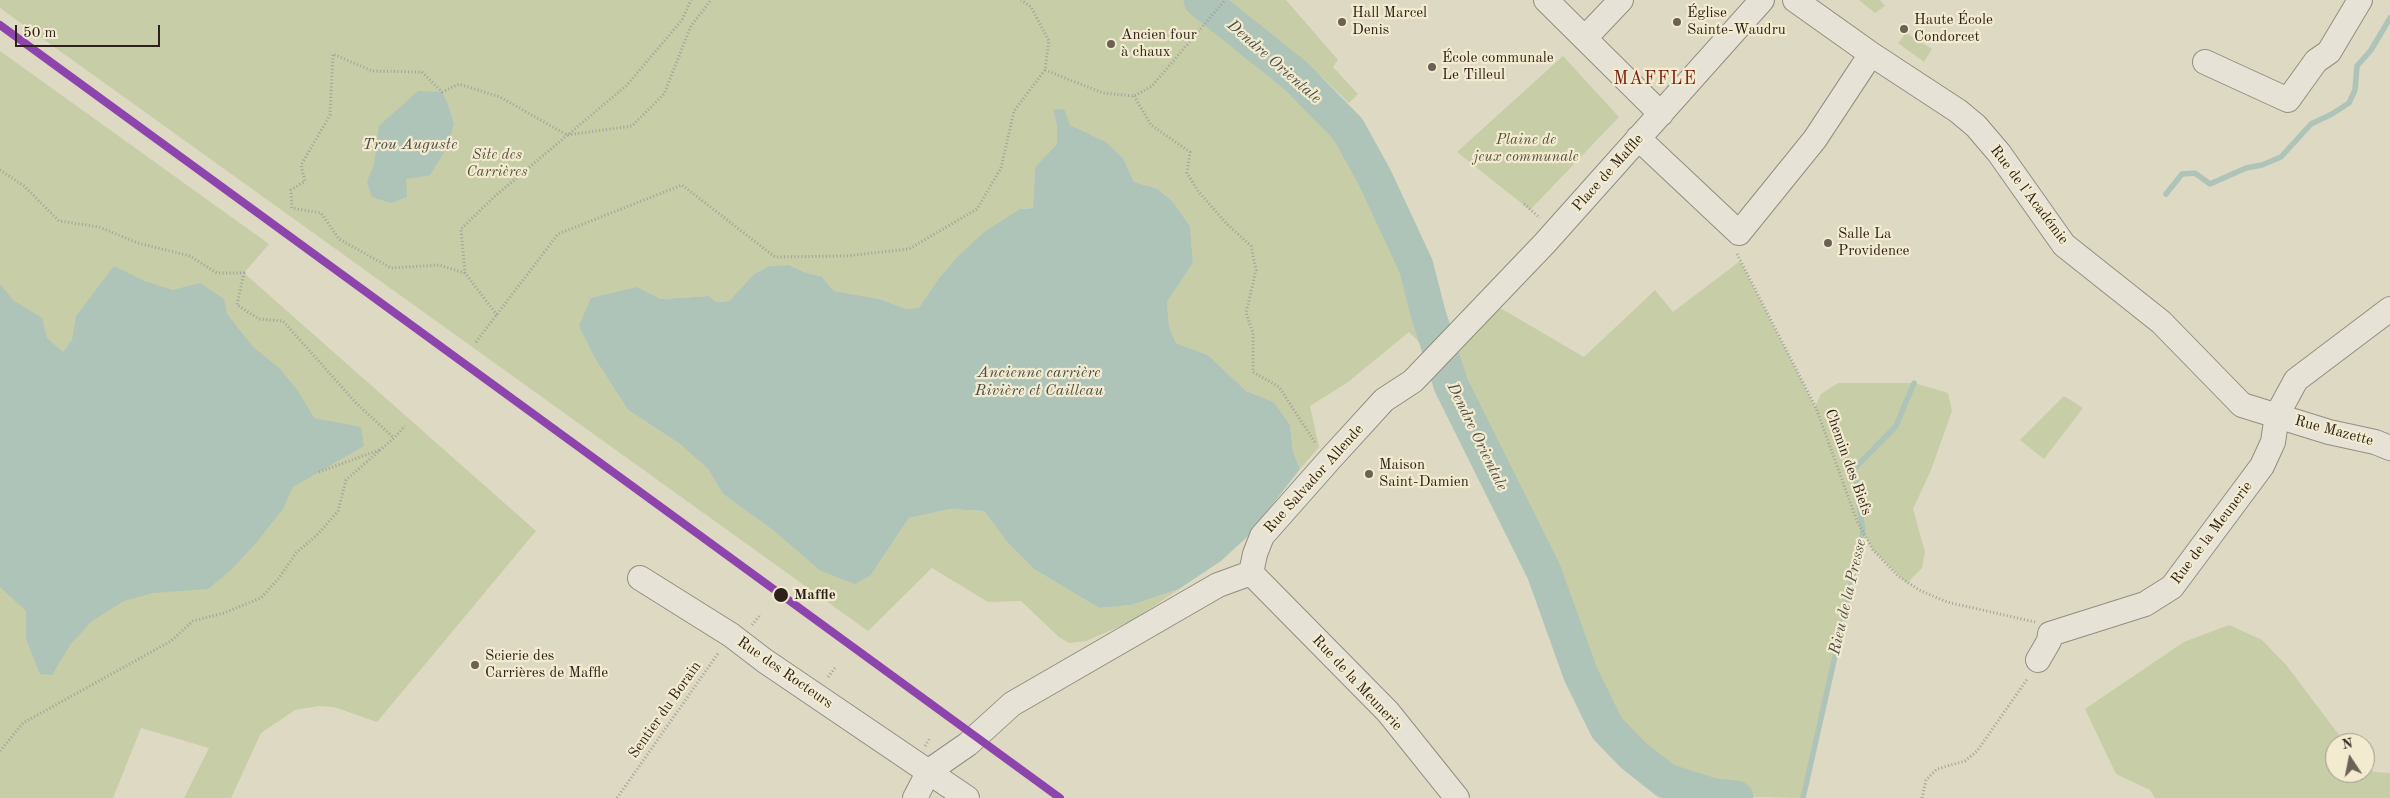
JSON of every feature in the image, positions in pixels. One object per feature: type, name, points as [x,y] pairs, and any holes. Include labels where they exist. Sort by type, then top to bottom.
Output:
[{"type":"street","points":[[1546,0],[1661,114]]},
{"type":"street","points":[[1585,38],[1621,0]]},
{"type":"street","name":"Place de Maffle","points":[[1555,232],[1762,0]]},
{"type":"street","name":"Rue de l'Académie","points":[[1795,0],[1870,54],[1958,111],[1976,126],[1999,153],[2064,245],[2162,322],[2242,405],[2277,415]]},
{"type":"street","points":[[2205,62],[2288,100],[2316,61],[2329,52],[2360,0]]},
{"type":"street","points":[[1638,138],[1739,233],[1809,146],[1870,54]]},
{"type":"street","name":"Rue Salvador Allende","points":[[1251,573],[1254,554],[1262,536],[1331,458],[1384,400],[1412,381],[1555,232]]},
{"type":"street","points":[[2277,415],[2296,380],[2390,310]]},
{"type":"street","name":"Rue Mazette","points":[[2277,415],[2329,432],[2375,442],[2390,448]]},
{"type":"street","name":"Rue de la Meunerie","points":[[2050,634],[2145,604],[2172,587],[2262,466],[2273,442],[2277,415]]},
{"type":"street","points":[[915,798],[929,771],[968,744],[1012,704],[1218,585],[1251,573]]},
{"type":"street","name":"Rue de la Meunerie","points":[[1251,573],[1388,712],[1457,798]]},
{"type":"street","name":"Rue des Rocteurs","points":[[640,578],[731,635],[773,666],[967,798]]},
{"type":"street","points":[[2038,660],[2049,641],[2050,634]]},
{"type":"path","points":[[497,315],[465,273],[461,229],[495,196],[627,84],[682,20],[691,0]]},
{"type":"path","points":[[465,273],[439,265],[391,268],[339,239],[321,213],[292,208],[291,190],[305,181],[301,165],[330,115],[333,54],[372,71],[422,72],[442,92],[459,84],[500,97],[567,135],[632,126],[664,94],[691,26],[711,0]]},
{"type":"path","points":[[476,342],[558,234],[682,185],[775,257],[845,256],[909,249],[977,209],[1000,168],[1014,110],[1044,70],[1049,41],[1031,7],[1021,0]]},
{"type":"path","points":[[1044,70],[1103,93],[1134,96],[1152,86],[1203,29],[1225,0]]},
{"type":"path","points":[[1134,96],[1151,125],[1190,152],[1187,173],[1198,191],[1226,223],[1251,246],[1256,270],[1246,313],[1253,333],[1253,372],[1279,388],[1318,447],[1331,458]]},
{"type":"path","points":[[0,170],[24,186],[59,221],[98,227],[138,244],[190,256],[217,273],[244,273],[237,305],[259,319],[283,321],[356,403],[394,438]]},
{"type":"path","points":[[1524,204],[1530,210]]},
{"type":"path","name":"Chemin des Biefs","points":[[1733,227],[1732,245],[1816,408],[1856,521],[1873,550],[1898,576],[1919,590],[1947,602],[2036,622],[2050,634]]},
{"type":"path","points":[[0,751],[23,723],[171,641],[193,621],[224,613],[261,598],[279,578],[296,553],[318,534],[338,511],[346,480],[381,450],[405,426]]},
{"type":"path","points":[[318,472],[381,450]]},
{"type":"path","name":"Sentier du Borain","points":[[617,798],[731,635]]},
{"type":"path","points":[[1922,798],[1926,780],[1937,769],[1965,761],[1977,751],[2038,660]]},
{"type":"green space","name":"Site des Carrières","points":[[0,0],[1223,0],[1227,21],[1296,76],[1348,129],[1375,178],[1416,266],[1434,332],[1424,347],[1409,332],[1348,382],[1310,406],[1319,447],[1300,469],[1293,452],[1290,425],[1274,402],[1246,391],[1208,355],[1176,343],[1169,327],[1167,302],[1193,263],[1190,226],[1173,202],[1158,189],[1134,182],[1123,158],[1106,142],[1069,125],[1053,110],[1057,125],[1057,144],[1035,167],[1033,208],[1020,209],[957,257],[939,278],[919,309],[906,309],[880,299],[834,291],[821,276],[806,273],[789,265],[769,266],[754,274],[729,301],[716,302],[709,296],[661,299],[637,287],[579,326],[594,357],[628,410],[680,444],[708,469],[723,494],[774,531],[819,570],[871,575],[909,518],[950,509],[984,511],[1008,543],[1034,569],[1099,608],[1131,605],[1179,589],[1132,621],[1086,641],[1069,643],[1059,637],[1021,601],[988,602],[932,568],[868,631],[0,8]]},
{"type":"green space","points":[[1230,0],[1286,0],[1338,60],[1333,67],[1358,94],[1349,103],[1321,76],[1228,2]]},
{"type":"green space","points":[[1859,0],[1880,0],[1885,6],[1875,13]]},
{"type":"green space","points":[[1906,33],[1932,49],[1924,62],[1898,43]]},
{"type":"green space","points":[[0,51],[269,244],[244,273],[536,531],[377,722],[334,707],[319,706],[295,710],[261,733],[231,798],[184,798],[209,748],[141,728],[113,798],[0,798]]},
{"type":"green space","name":"Plaine de jeux communale","points":[[1563,56],[1619,117],[1530,210],[1457,152]]},
{"type":"green space","points":[[1740,261],[1815,407],[1821,394],[1838,383],[1914,383],[1948,393],[1952,411],[1931,470],[1913,509],[1925,552],[1922,568],[1907,583],[1873,550],[1863,532],[1803,798],[1714,796],[1666,781],[1633,755],[1607,728],[1581,675],[1544,571],[1449,361],[1500,308],[1584,357],[1655,290],[1673,312]]},
{"type":"green space","points":[[2064,396],[2083,408],[2044,459],[2020,440]]},
{"type":"green space","points":[[2229,625],[2262,640],[2287,666],[2337,733],[2325,733],[2325,783],[2375,783],[2375,772],[2390,773],[2390,798],[2155,798],[2150,790],[2116,774],[2085,709],[2184,642]]},
{"type":"water","name":"Trou Auguste","points":[[418,91],[442,92],[447,102],[454,124],[446,149],[430,175],[406,179],[407,197],[391,203],[372,197],[367,181],[374,165],[379,126]]},
{"type":"water","name":"Ancienne carrière Rivière et Cailleau","points":[[1064,109],[1070,125],[1106,142],[1123,158],[1134,182],[1158,189],[1173,202],[1190,226],[1193,263],[1167,302],[1169,327],[1176,343],[1208,355],[1246,391],[1274,402],[1290,425],[1293,452],[1300,469],[1247,537],[1221,561],[1179,589],[1131,605],[1099,608],[1034,569],[1008,543],[984,511],[950,509],[909,518],[871,575],[855,584],[819,570],[774,531],[723,494],[708,469],[680,444],[628,410],[594,357],[579,326],[591,298],[637,287],[661,299],[709,296],[716,302],[729,301],[754,274],[769,266],[789,265],[806,273],[821,276],[834,291],[880,299],[906,309],[919,308],[939,278],[957,257],[983,233],[1020,209],[1033,208],[1035,167],[1057,144],[1057,125],[1053,110]]},
{"type":"water","points":[[114,266],[144,281],[173,290],[200,283],[224,299],[227,314],[253,347],[280,369],[298,391],[314,418],[361,427],[364,446],[293,487],[283,509],[255,544],[233,568],[208,589],[153,593],[124,601],[92,621],[70,645],[52,675],[40,674],[26,639],[26,611],[0,587],[0,284],[13,300],[42,318],[47,338],[63,352],[72,340],[76,316]]},
{"type":"waterway","name":"Dendre Orientale","points":[[1201,0],[1296,76],[1348,129],[1375,178],[1416,266],[1428,313],[1451,385],[1544,572],[1581,675],[1607,728],[1633,755],[1666,781],[1714,796],[1736,798]]},
{"type":"waterway","name":"Rieu de la Presse","points":[[2166,194],[2182,174],[2195,173],[2210,184],[2246,168],[2262,165],[2281,157],[2311,124],[2349,103],[2355,90],[2357,66],[2371,50],[2390,18]]},
{"type":"waterway","name":"Rieu de la Presse","points":[[1803,798],[1863,532],[1854,469],[1896,426],[1914,383]]},
{"type":"waterway","name":"Dendre Orientale","points":[[1701,792],[1704,798]]},
{"type":"transit line","points":[[0,25],[1060,798]]},
{"type":"place","name":"Hall Marcel Denis","points":[[1342,22]]},
{"type":"place","name":"Église Sainte-Waudru","points":[[1677,22]]},
{"type":"place","name":"Haute École Condorcet","points":[[1904,29]]},
{"type":"place","name":"Ancien four à chaux","points":[[1111,44]]},
{"type":"place","name":"École communale Le Tilleul","points":[[1432,67]]},
{"type":"place","name":"Salle La Providence","points":[[1828,243]]},
{"type":"place","name":"Maison Saint-Damien","points":[[1369,474]]},
{"type":"place","name":"Maffle","points":[[781,595]]},
{"type":"place","name":"Scierie des Carrières de Maffle","points":[[475,665]]},
{"type":"district","name":"MAFFLE","points":[[1655,79]]}]
